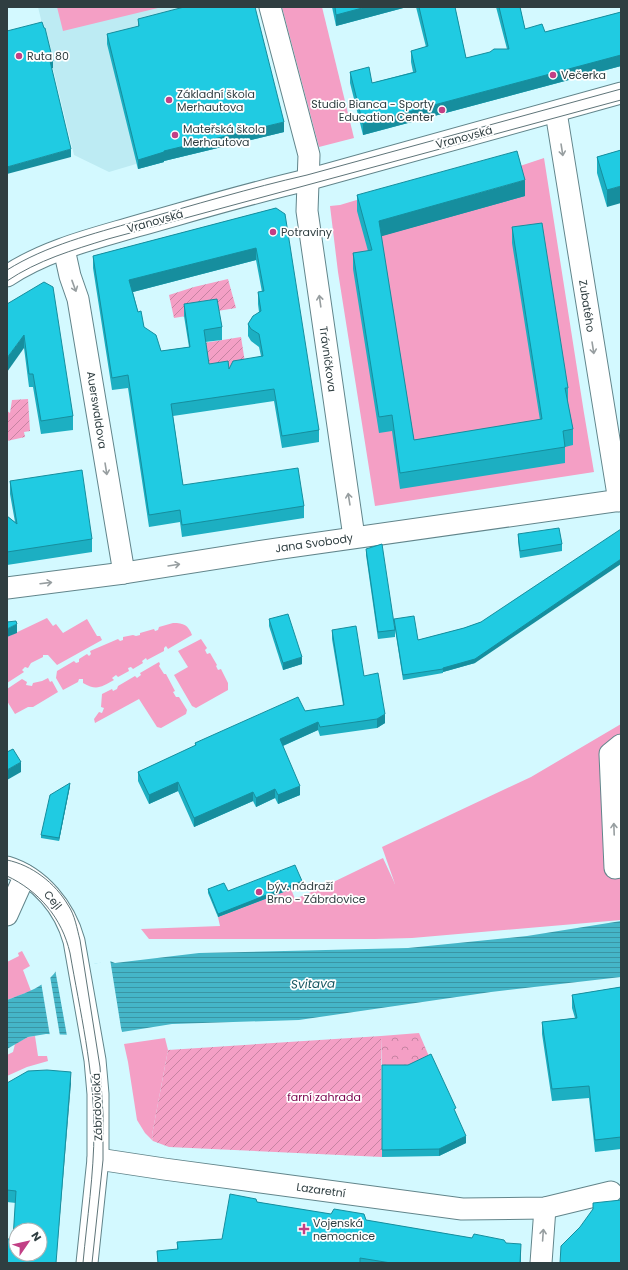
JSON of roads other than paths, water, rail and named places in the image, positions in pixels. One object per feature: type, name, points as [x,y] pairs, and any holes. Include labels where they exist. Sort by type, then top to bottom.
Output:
[{"type":"street","points":[[270,7],[308,148],[308,180]]},
{"type":"street","name":"Vranovská","points":[[7,276],[33,261],[64,248],[182,213],[308,180],[621,93]]},
{"type":"street","name":"Zubatého","points":[[556,112],[620,501]]},
{"type":"street","name":"Trávníčkova","points":[[308,180],[307,211],[354,537]]},
{"type":"street","name":"Auerswaldova","points":[[64,248],[70,276],[78,299],[124,573]]},
{"type":"street","name":"Jana Svobody","points":[[7,588],[124,573],[354,537],[620,501]]},
{"type":"street","points":[[618,867],[610,754],[621,745]]},
{"type":"street","points":[[7,915],[16,872]]},
{"type":"street","name":"Cejl","points":[[16,872],[44,890],[61,909],[72,932],[75,952]]},
{"type":"street","name":"Zábrdovická","points":[[75,952],[93,1049],[98,1094],[98,1159],[87,1263]]},
{"type":"street","name":"Lazaretní","points":[[98,1159],[462,1209],[545,1208],[611,1192]]},
{"type":"street","points":[[541,1263],[545,1208]]},
{"type":"water","name":"Svitava","points":[[621,921],[621,977],[491,992],[299,1020],[172,1024],[122,1032],[121,1029],[76,1035],[46,1034],[28,1037],[7,1049],[7,1000],[28,992],[40,985],[51,977],[56,971],[110,961],[115,963],[199,953],[408,948],[527,936]]},
{"type":"tram line","points":[[7,270],[22,261],[70,241],[243,191],[307,175],[621,89]]},
{"type":"tram line","points":[[7,281],[43,261],[108,239],[621,100]]},
{"type":"tram line","points":[[7,860],[25,866],[50,882],[63,897],[70,909],[76,922],[80,940],[100,1067],[103,1114],[103,1160],[92,1263]]},
{"type":"tram line","points":[[7,876],[29,889],[48,907],[61,928],[70,953],[86,1041],[92,1085],[94,1130],[93,1163],[83,1263]]},
{"type":"place","name":"Ruta 80","points":[[19,56]]},
{"type":"place","name":"Večerka","points":[[553,75]]},
{"type":"place","name":"Základní škola Merhautova","points":[[169,100]]},
{"type":"place","name":"Studio Bianca - Sporty Education Center","points":[[442,110]]},
{"type":"place","name":"Mateřská škola Merhautova","points":[[175,135]]},
{"type":"place","name":"Potraviny","points":[[273,232]]},
{"type":"place","name":"býv. nádraží Brno - Zábrdovice","points":[[259,892]]},
{"type":"place","name":"Vojenská nemocnice","points":[[304,1229]]},
{"type":"park label","name":"farní zahrada","points":[[324,1097]]}]
